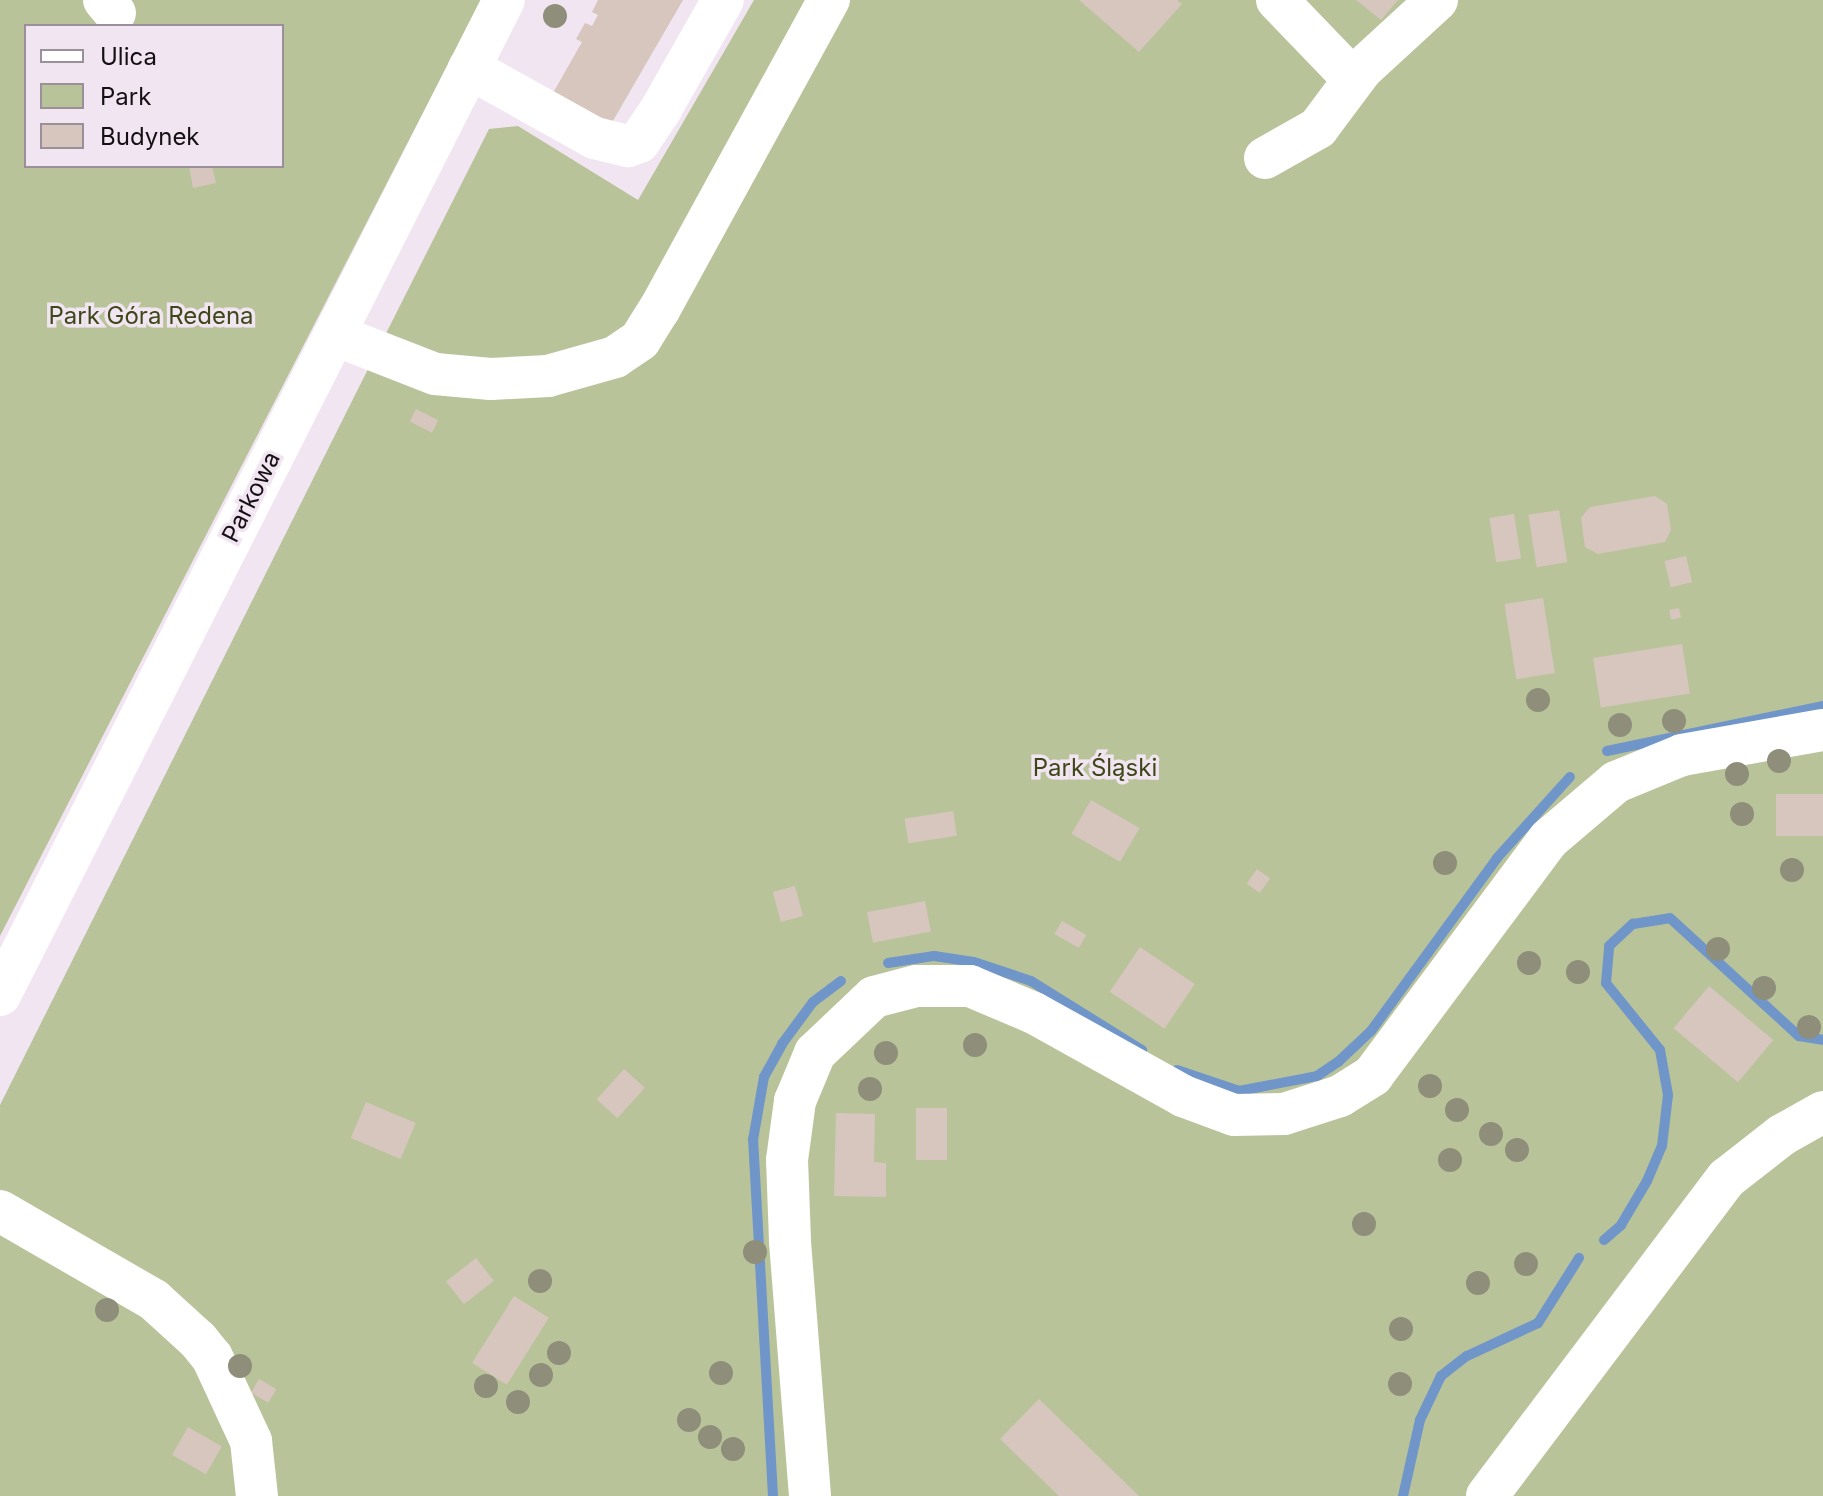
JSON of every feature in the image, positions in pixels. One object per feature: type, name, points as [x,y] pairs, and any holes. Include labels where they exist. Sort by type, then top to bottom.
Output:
[{"type":"street","name":"Parkowa","points":[[0,995],[504,0]]},
{"type":"street","points":[[469,68],[595,138],[628,146],[639,142],[668,84],[723,0]]},
{"type":"street","points":[[335,335],[435,374],[491,379],[548,376],[615,357],[640,340],[659,310],[829,0]]},
{"type":"street","points":[[1277,0],[1353,79]]},
{"type":"street","points":[[1265,158],[1318,128],[1340,105],[1353,79],[1437,0]]},
{"type":"street","points":[[810,1496],[790,1241],[791,1131],[795,1101],[815,1053],[874,997],[916,986],[970,986],[1034,1013],[1183,1096],[1234,1115],[1284,1114],[1340,1096],[1373,1075],[1549,839],[1616,782],[1682,755],[1823,730]]},
{"type":"street","points":[[1487,1496],[1727,1178],[1782,1135],[1823,1112]]},
{"type":"street","points":[[0,1211],[178,1318],[234,1344]]},
{"type":"street","points":[[178,1318],[212,1357],[237,1407],[251,1441],[257,1496]]},
{"type":"green space","name":"Park Góra Redena","points":[[0,0],[481,0],[0,936]]},
{"type":"green space","name":"Park Śląski","points":[[754,0],[1823,0],[1823,1496],[0,1496],[0,1105],[489,129],[518,126],[638,200]]},
{"type":"building","points":[[598,0],[683,0],[610,126],[553,93],[582,42],[576,39],[585,23],[592,26],[598,15],[592,12]]},
{"type":"building","points":[[1079,0],[1177,0],[1182,4],[1139,52]]},
{"type":"building","points":[[1356,0],[1398,0],[1381,20]]},
{"type":"building","points":[[189,168],[212,168],[216,183],[193,188]]},
{"type":"building","points":[[416,409],[438,420],[432,433],[410,421]]},
{"type":"building","points":[[1655,496],[1667,504],[1671,530],[1665,542],[1598,554],[1585,547],[1581,518],[1590,507]]},
{"type":"building","points":[[1559,510],[1567,562],[1537,567],[1528,515]]},
{"type":"building","points":[[1514,514],[1521,558],[1496,562],[1489,518]]},
{"type":"building","points":[[1686,556],[1692,582],[1671,587],[1665,561]]},
{"type":"building","points":[[1543,598],[1555,673],[1516,679],[1504,604]]},
{"type":"building","points":[[1679,608],[1681,618],[1671,620],[1669,610]]},
{"type":"building","points":[[1682,644],[1690,693],[1601,707],[1593,658]]},
{"type":"building","points":[[1776,794],[1823,794],[1823,836],[1776,836]]},
{"type":"building","points":[[1091,800],[1139,828],[1120,862],[1072,834]]},
{"type":"building","points":[[953,811],[957,836],[909,843],[905,819]]},
{"type":"building","points":[[1257,869],[1270,878],[1260,893],[1247,884]]},
{"type":"building","points":[[795,886],[803,916],[781,922],[773,892]]},
{"type":"building","points":[[925,901],[931,931],[873,943],[867,912]]},
{"type":"building","points":[[1062,921],[1086,935],[1079,948],[1054,934]]},
{"type":"building","points":[[1140,947],[1195,984],[1165,1029],[1110,992]]},
{"type":"building","points":[[1709,986],[1773,1040],[1738,1082],[1674,1028]]},
{"type":"building","points":[[624,1069],[645,1088],[617,1118],[597,1099]]},
{"type":"building","points":[[366,1102],[416,1123],[400,1159],[351,1138]]},
{"type":"building","points":[[916,1108],[947,1108],[947,1160],[916,1160]]},
{"type":"building","points":[[836,1113],[875,1114],[874,1162],[886,1163],[886,1197],[834,1196]]},
{"type":"building","points":[[476,1258],[494,1281],[464,1304],[446,1281]]},
{"type":"building","points":[[514,1296],[549,1318],[507,1385],[472,1363]]},
{"type":"building","points":[[259,1379],[276,1389],[268,1403],[251,1393]]},
{"type":"building","points":[[1039,1399],[1139,1496],[1059,1496],[1000,1439]]},
{"type":"building","points":[[188,1427],[222,1446],[206,1474],[172,1455]]},
{"type":"waterway","points":[[1607,751],[1823,706]]},
{"type":"waterway","points":[[1177,1070],[1239,1091],[1317,1076],[1338,1062],[1371,1031],[1497,858],[1570,777]]},
{"type":"waterway","points":[[1604,1240],[1621,1225],[1647,1181],[1662,1146],[1668,1095],[1660,1050],[1606,983],[1609,946],[1633,924],[1670,918],[1799,1036],[1823,1040]]},
{"type":"waterway","points":[[888,963],[934,956],[974,962],[1031,981],[1142,1050]]},
{"type":"waterway","points":[[773,1496],[753,1140],[764,1077],[782,1044],[813,1002],[841,981]]},
{"type":"waterway","points":[[1403,1496],[1420,1420],[1441,1376],[1467,1356],[1538,1323],[1579,1258]]}]
